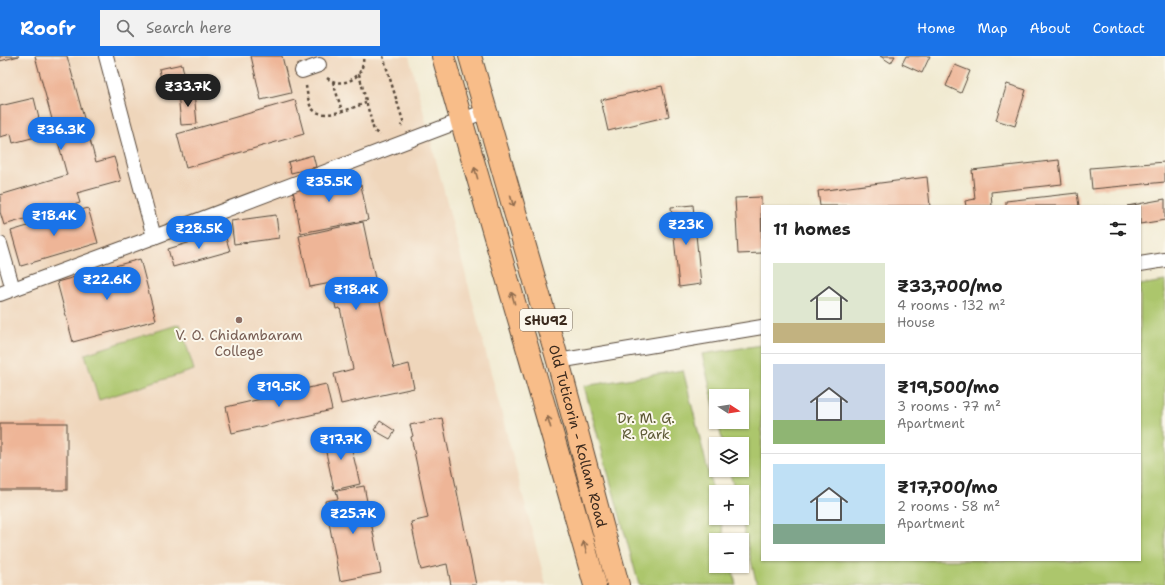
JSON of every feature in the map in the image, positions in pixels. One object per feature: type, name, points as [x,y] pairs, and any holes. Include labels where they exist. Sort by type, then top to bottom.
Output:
[{"type":"main road","points":[[443,56],[567,481],[595,585]]},
{"type":"main road","name":"Old Tuticorin - Kollam Road","points":[[470,56],[558,361],[618,585]]},
{"type":"street","points":[[106,56],[154,237]]},
{"type":"street","points":[[302,71],[318,65]]},
{"type":"street","points":[[0,294],[486,111]]},
{"type":"street","points":[[0,244],[14,289]]},
{"type":"street","points":[[1141,264],[1165,260]]},
{"type":"street","points":[[558,361],[761,327]]},
{"type":"path","points":[[318,65],[324,76],[338,83],[346,83],[359,74],[363,66],[363,56]]},
{"type":"path","points":[[383,56],[403,122],[399,129]]},
{"type":"path","points":[[302,71],[311,107],[322,115],[330,115],[366,103]]},
{"type":"path","points":[[359,74],[374,130],[380,135],[387,133]]},
{"type":"path","points":[[333,81],[342,110]]},
{"type":"shaded area","name":"V. O. Chidambaram College","points":[[0,56],[409,56],[546,585],[0,585]]},
{"type":"green space","points":[[1165,281],[1165,585],[757,585],[749,552],[749,533],[745,533],[743,525],[749,525],[749,485],[733,485],[731,477],[749,477],[749,437],[721,437],[720,429],[749,429],[749,389],[710,389],[702,354],[761,345],[761,561],[1141,561],[1141,285]]},
{"type":"green space","points":[[180,324],[194,370],[99,400],[85,354]]},
{"type":"green space","name":"Dr. M. G. R. Park","points":[[683,370],[712,485],[709,485],[709,525],[722,525],[723,533],[709,533],[709,573],[733,573],[736,585],[639,585],[584,386]]},
{"type":"building","points":[[0,56],[19,56],[0,61]]},
{"type":"building","points":[[35,56],[67,56],[96,162],[114,157],[121,181],[77,193],[80,203],[4,225],[0,212],[0,195],[67,175]]},
{"type":"building","points":[[251,56],[282,56],[291,93],[261,100]]},
{"type":"building","points":[[880,56],[895,56],[891,63]]},
{"type":"building","points":[[906,56],[930,56],[922,73],[902,64]]},
{"type":"building","points":[[182,64],[186,84],[163,89],[159,69]]},
{"type":"building","points":[[955,65],[970,71],[961,93],[946,86]]},
{"type":"building","points":[[1007,84],[1026,90],[1015,126],[996,120]]},
{"type":"building","points":[[662,86],[669,116],[608,131],[601,100]]},
{"type":"building","points":[[194,92],[197,124],[181,125],[178,93]]},
{"type":"building","points":[[34,98],[43,135],[13,143],[11,134],[0,137],[0,106]]},
{"type":"building","points":[[295,100],[304,134],[186,168],[177,134]]},
{"type":"building","points":[[313,155],[316,167],[291,173],[288,162]]},
{"type":"building","points":[[1059,160],[1062,184],[991,192],[992,205],[966,205],[965,201],[975,199],[972,170]]},
{"type":"building","points":[[1165,162],[1165,182],[1092,189],[1090,168]]},
{"type":"building","points":[[349,174],[352,187],[361,185],[368,220],[301,233],[292,185]]},
{"type":"building","points":[[927,177],[930,205],[820,205],[818,191]]},
{"type":"building","points":[[1077,193],[1079,205],[1006,205],[1006,201]]},
{"type":"building","points":[[761,197],[761,253],[738,254],[735,198]]},
{"type":"building","points":[[1165,199],[1165,220],[1141,224],[1141,205],[1132,205]]},
{"type":"building","points":[[693,205],[701,284],[679,287],[671,207]]},
{"type":"building","points":[[88,208],[98,243],[21,266],[11,231]]},
{"type":"building","points":[[276,215],[279,238],[234,244],[231,221]]},
{"type":"building","points":[[363,222],[394,368],[409,364],[414,388],[341,404],[334,374],[353,369],[340,308],[336,309],[331,283],[310,287],[299,236]]},
{"type":"building","points":[[224,232],[230,251],[173,267],[168,249]]},
{"type":"building","points":[[140,259],[156,320],[73,342],[57,282]]},
{"type":"building","points":[[326,384],[332,410],[232,433],[226,407]]},
{"type":"building","points":[[442,418],[476,585],[451,585],[447,564],[421,570],[411,522],[428,518],[411,437],[413,436],[410,425]]},
{"type":"building","points":[[380,421],[395,431],[390,439],[374,430]]},
{"type":"building","points":[[0,423],[67,423],[67,490],[0,490]]},
{"type":"building","points":[[348,433],[360,484],[334,490],[323,438]]},
{"type":"building","points":[[364,486],[381,573],[340,581],[325,501],[338,499],[336,491]]},
{"type":"place","name":"V. O. Chidambaram College","points":[[239,320]]}]
